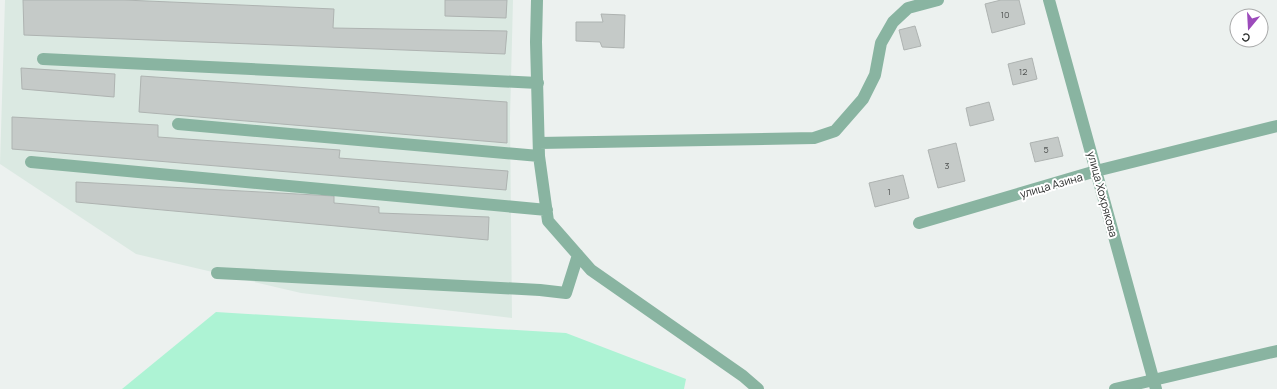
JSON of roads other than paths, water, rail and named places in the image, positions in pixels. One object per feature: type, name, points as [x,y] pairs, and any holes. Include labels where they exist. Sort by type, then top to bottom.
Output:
[{"type":"street","points":[[537,0],[539,156],[548,221],[591,270],[743,376],[758,389]]},
{"type":"street","points":[[539,143],[814,138],[835,131],[863,99],[875,75],[881,43],[893,22],[908,8],[938,0]]},
{"type":"street","name":"улица Хохрякова","points":[[1049,0],[1155,384]]},
{"type":"street","points":[[43,59],[538,83]]},
{"type":"street","points":[[178,124],[539,156]]},
{"type":"street","name":"улица Азина","points":[[919,223],[1096,171],[1277,126]]},
{"type":"street","points":[[31,162],[547,210]]},
{"type":"street","points":[[217,273],[540,290],[566,293],[578,255]]},
{"type":"street","points":[[1115,389],[1155,384],[1277,350]]}]
